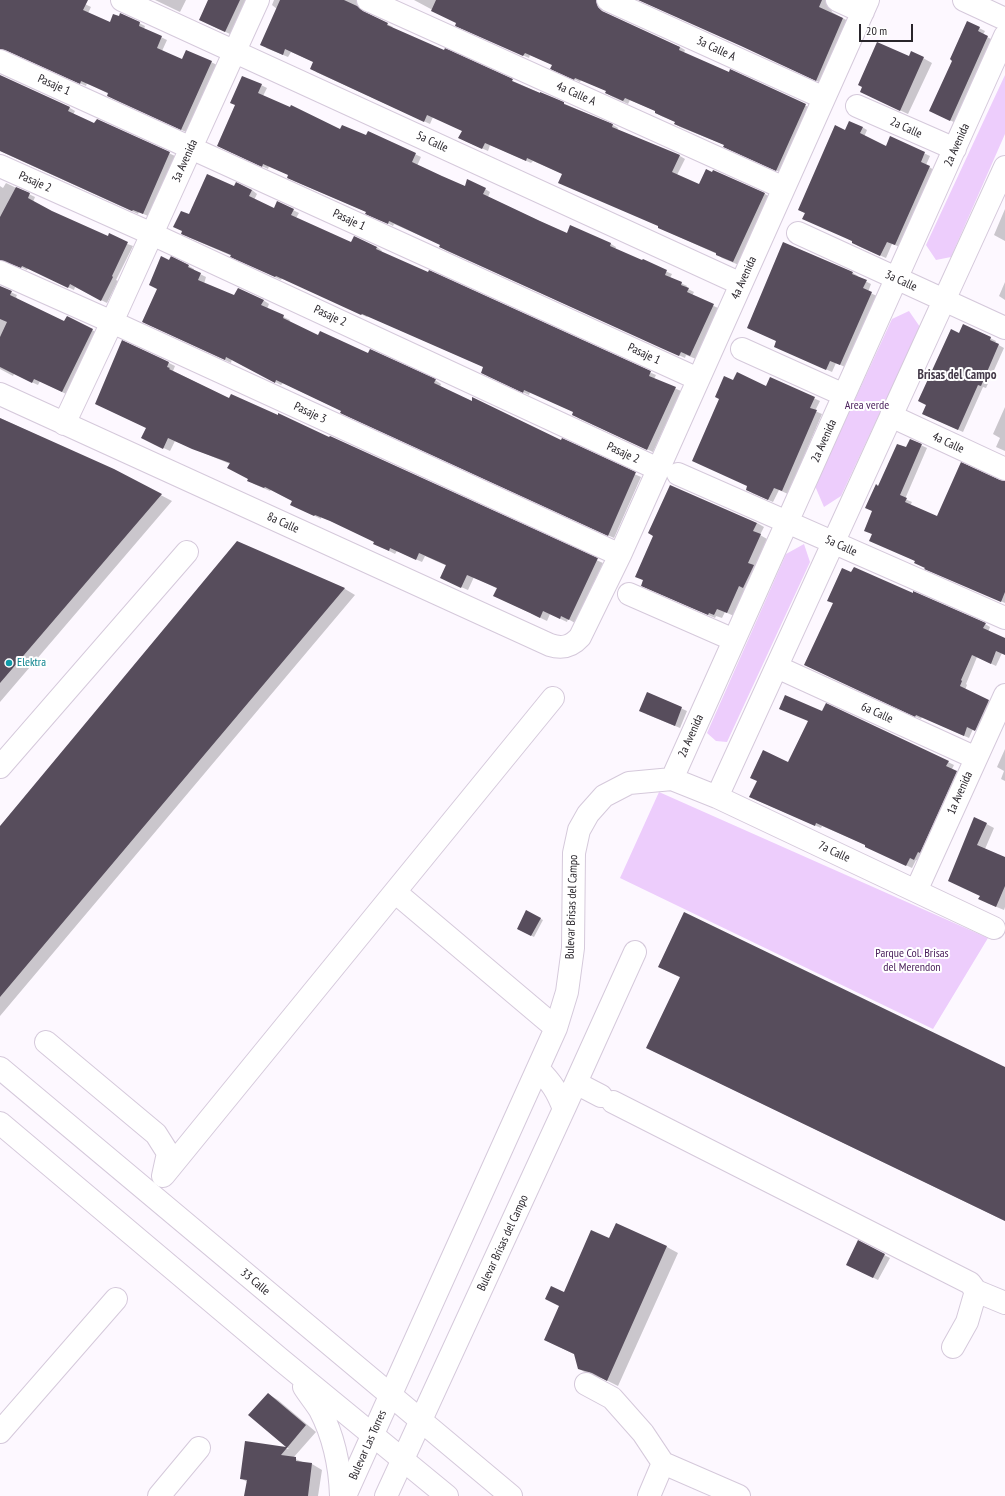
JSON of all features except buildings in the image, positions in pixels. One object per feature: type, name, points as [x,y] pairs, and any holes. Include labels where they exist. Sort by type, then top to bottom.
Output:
[{"type":"street","name":"5a Calle","points":[[122,0],[741,284]]},
{"type":"street","name":"3a Avenida","points":[[64,424],[112,322],[258,0]]},
{"type":"street","name":"4a Calle A","points":[[368,0],[784,188]]},
{"type":"street","name":"3a Calle A","points":[[608,0],[824,98]]},
{"type":"street","points":[[837,0],[865,6]]},
{"type":"street","points":[[964,0],[1005,19]]},
{"type":"street","name":"4a Avenida","points":[[567,647],[580,637],[620,555],[668,471],[698,379],[865,6]]},
{"type":"street","name":"2a Avenida","points":[[672,779],[1005,36]]},
{"type":"street","name":"Pasaje 1","points":[[0,61],[698,379]]},
{"type":"street","name":"2a Calle","points":[[857,106],[955,149]]},
{"type":"street","name":"Pasaje 2","points":[[0,166],[152,234],[668,471]]},
{"type":"street","points":[[717,797],[778,667],[891,416],[1004,171]]},
{"type":"street","name":"3a Calle","points":[[798,233],[1005,328]]},
{"type":"street","name":"Pasaje 3","points":[[0,272],[620,555]]},
{"type":"street","points":[[742,349],[844,395]]},
{"type":"street","name":"8a Calle","points":[[0,394],[550,645],[567,647]]},
{"type":"street","name":"4a Calle","points":[[891,416],[1005,469]]},
{"type":"street","name":"5a Calle","points":[[668,471],[1005,618]]},
{"type":"street","points":[[0,767],[187,552]]},
{"type":"street","points":[[629,594],[734,640]]},
{"type":"street","name":"6a Calle","points":[[778,667],[976,758]]},
{"type":"street","name":"1a Avenida","points":[[916,891],[1005,695]]},
{"type":"street","points":[[153,1196],[164,1175],[553,698]]},
{"type":"street","name":"7a Calle","points":[[672,779],[717,797],[994,928]]},
{"type":"street","name":"Bulevar Brisas del Campo","points":[[391,1395],[556,1028],[567,992],[573,948],[574,853],[579,830],[588,814],[604,796],[629,782],[672,779]]},
{"type":"street","points":[[395,892],[556,1028]]},
{"type":"street","name":"Bulevar Brisas del Campo","points":[[421,1421],[635,952]]},
{"type":"street","points":[[46,1042],[156,1134],[168,1153],[164,1175]]},
{"type":"street","name":"33 Calle","points":[[0,1068],[511,1496]]},
{"type":"street","points":[[538,1069],[557,1091],[564,1109]]},
{"type":"street","points":[[576,1084],[970,1283],[976,1290],[1005,1303]]},
{"type":"street","points":[[0,1124],[280,1359],[447,1496]]},
{"type":"street","points":[[953,1346],[967,1322],[976,1290]]},
{"type":"street","points":[[0,1432],[116,1299]]},
{"type":"street","points":[[280,1359],[302,1383],[320,1410],[332,1440],[340,1472],[341,1496]]},
{"type":"street","points":[[586,1384],[612,1398],[643,1433],[662,1463],[739,1496]]},
{"type":"street","name":"Bulevar Las Torres","points":[[346,1496],[391,1395]]},
{"type":"street","points":[[386,1496],[421,1421]]},
{"type":"street","points":[[159,1496],[199,1448]]},
{"type":"street","points":[[649,1496],[662,1463]]},
{"type":"green space","points":[[1005,75],[1005,134],[951,257],[936,260],[926,245]]},
{"type":"green space","name":"Area verde","points":[[909,311],[920,327],[841,496],[824,507],[815,486],[892,319]]},
{"type":"green space","points":[[804,544],[810,562],[727,742],[716,741],[707,733],[786,554]]},
{"type":"green space","name":"Parque Col. Brisas del Merendon","points":[[659,792],[988,938],[933,1029],[620,878]]},
{"type":"place","name":"Elektra","points":[[9,663]]},
{"type":"district","name":"Brisas del Campo","points":[[957,375]]}]
